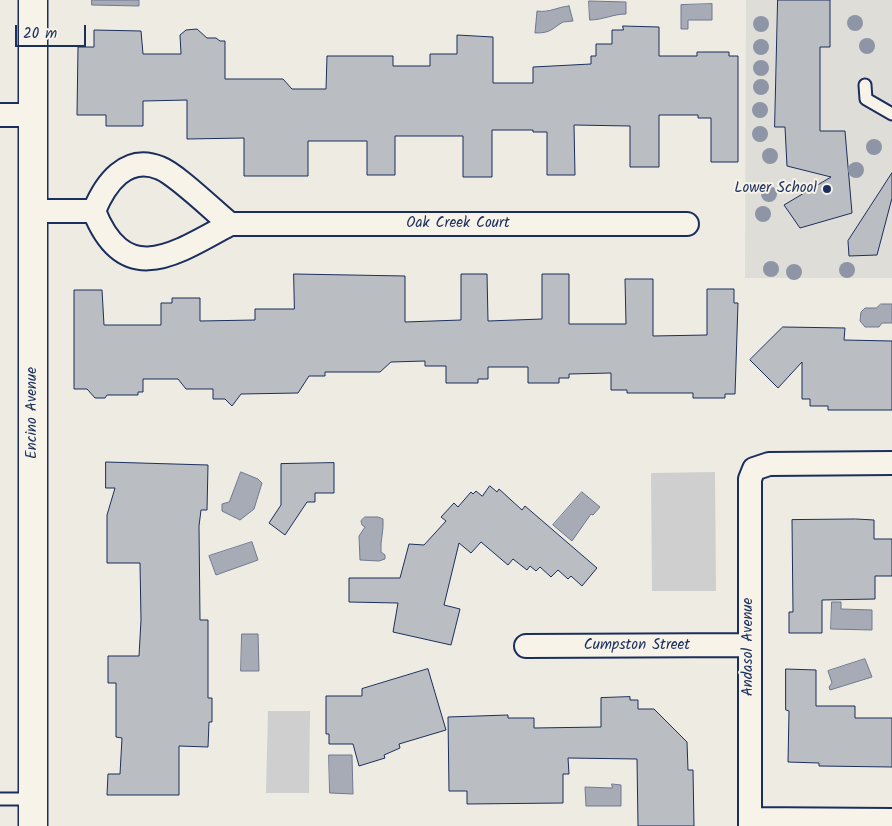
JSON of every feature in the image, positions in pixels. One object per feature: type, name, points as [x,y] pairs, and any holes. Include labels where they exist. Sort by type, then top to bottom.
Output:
[{"type":"street","name":"Encino Avenue","points":[[33,0],[33,826]]},
{"type":"street","points":[[0,115],[33,115]]},
{"type":"street","points":[[33,211],[94,211],[103,190],[114,177],[138,164],[160,168],[230,224]]},
{"type":"street","name":"Oak Creek Court","points":[[94,211],[102,231],[114,247],[136,258],[157,258],[182,250],[230,224],[687,224]]},
{"type":"street","name":"Andasol Avenue","points":[[750,823],[748,645],[750,479],[754,469],[769,464],[892,463]]},
{"type":"street","name":"Cumpston Street","points":[[526,646],[748,645]]},
{"type":"street","points":[[750,823],[892,820]]},
{"type":"lane","points":[[865,84],[866,99],[892,114]]},
{"type":"lane","points":[[0,799],[33,799]]},
{"type":"shaded area","points":[[92,0],[139,0],[139,6],[92,5]]},
{"type":"shaded area","points":[[746,0],[892,0],[892,278],[745,278]]},
{"type":"shaded area","points":[[589,1],[626,2],[626,14],[590,20]]},
{"type":"shaded area","points":[[712,4],[712,20],[688,20],[688,29],[681,29],[681,5]]},
{"type":"shaded area","points":[[569,6],[573,21],[563,22],[551,30],[535,33],[537,11]]},
{"type":"shaded area","points":[[881,304],[892,304],[892,323],[882,323],[879,327],[865,327],[860,321],[861,312],[865,308],[876,308]]},
{"type":"shaded area","points":[[241,472],[258,479],[262,483],[254,509],[240,520],[222,511],[222,504],[229,502]]},
{"type":"shaded area","points":[[715,472],[716,591],[652,591],[651,473]]},
{"type":"shaded area","points":[[582,492],[600,507],[593,515],[591,514],[572,541],[553,525]]},
{"type":"shaded area","points":[[365,517],[383,519],[381,552],[385,555],[385,559],[379,561],[360,560],[359,536],[365,527],[361,521]]},
{"type":"shaded area","points":[[252,542],[258,560],[216,575],[209,556]]},
{"type":"shaded area","points":[[832,602],[841,602],[841,609],[872,610],[872,630],[831,629]]},
{"type":"shaded area","points":[[242,634],[258,634],[259,671],[241,671]]},
{"type":"shaded area","points":[[865,659],[872,677],[830,690],[829,687],[832,683],[828,671]]},
{"type":"shaded area","points":[[268,711],[310,711],[309,793],[266,793]]},
{"type":"shaded area","points":[[329,755],[352,755],[353,794],[330,793]]},
{"type":"shaded area","points":[[612,784],[621,785],[621,806],[586,806],[585,787],[612,788]]},
{"type":"building","points":[[778,0],[830,0],[830,47],[820,47],[820,131],[845,131],[852,213],[800,228],[784,205],[831,177],[787,166],[785,127],[775,127]]},
{"type":"building","points":[[623,26],[659,27],[659,56],[697,56],[697,52],[729,52],[729,56],[738,56],[738,162],[711,162],[711,118],[698,118],[698,115],[659,115],[659,167],[630,167],[630,126],[574,125],[575,175],[547,175],[547,132],[492,130],[492,177],[463,177],[463,136],[395,136],[395,175],[367,175],[367,141],[308,141],[308,176],[244,176],[244,138],[187,139],[187,100],[143,101],[143,126],[106,126],[106,115],[77,115],[78,47],[94,47],[94,30],[141,31],[143,54],[181,54],[180,35],[186,30],[197,29],[207,38],[225,41],[225,79],[283,79],[292,89],[326,89],[327,56],[393,56],[393,66],[430,66],[430,54],[457,54],[457,35],[493,37],[493,83],[533,83],[533,67],[591,64],[591,56],[596,56],[596,44],[612,44],[612,30],[623,30]]},
{"type":"building","points":[[892,173],[892,198],[877,255],[849,256],[848,241]]},
{"type":"building","points":[[294,274],[405,276],[405,322],[461,320],[461,274],[487,274],[488,321],[542,319],[542,274],[569,274],[569,324],[626,324],[625,279],[653,279],[653,336],[707,335],[707,289],[734,289],[734,303],[738,303],[735,394],[725,394],[725,398],[693,398],[693,393],[627,393],[627,390],[611,390],[611,373],[569,374],[569,378],[559,378],[559,383],[528,383],[528,367],[488,367],[488,379],[478,379],[478,383],[446,383],[446,366],[425,366],[425,361],[391,362],[380,372],[325,372],[325,376],[309,376],[298,393],[241,394],[232,406],[225,399],[213,399],[213,389],[186,389],[178,379],[143,379],[143,392],[138,392],[138,395],[107,395],[105,398],[95,398],[87,389],[74,389],[74,290],[102,290],[104,325],[161,325],[161,303],[172,303],[172,298],[200,298],[200,321],[255,320],[255,309],[294,309]]},
{"type":"building","points":[[783,327],[845,328],[844,340],[892,341],[892,410],[828,410],[828,406],[810,406],[810,399],[802,399],[802,362],[778,388],[750,360]]},
{"type":"building","points":[[106,462],[208,465],[207,510],[201,510],[199,526],[200,620],[208,620],[208,698],[212,698],[212,722],[209,722],[208,747],[179,746],[179,795],[107,795],[108,774],[120,774],[122,738],[116,737],[116,683],[108,683],[108,656],[139,656],[141,620],[140,563],[107,563],[107,515],[115,488],[106,488]]},
{"type":"building","points":[[334,463],[334,493],[315,493],[315,502],[307,502],[285,535],[269,523],[281,505],[281,464]]},
{"type":"building","points":[[490,486],[497,492],[499,489],[522,510],[525,506],[597,568],[582,586],[571,576],[568,579],[558,570],[551,577],[540,567],[536,571],[530,566],[527,570],[513,559],[508,565],[481,542],[471,553],[459,543],[444,605],[460,609],[451,645],[393,632],[398,603],[349,602],[349,578],[400,578],[409,544],[424,545],[446,521],[441,517],[454,503],[458,507],[471,492],[473,494],[476,491],[482,496]]},
{"type":"building","points":[[792,520],[874,520],[874,539],[892,539],[892,576],[875,576],[875,599],[822,600],[822,633],[789,633],[789,612],[793,612]]},
{"type":"building","points":[[428,669],[446,730],[399,744],[400,748],[384,755],[385,758],[359,766],[353,744],[329,744],[329,734],[326,734],[326,696],[362,696],[362,689]]},
{"type":"building","points":[[786,669],[816,670],[816,706],[855,706],[855,718],[892,718],[892,767],[819,766],[819,763],[788,762],[789,711],[786,710]]},
{"type":"building","points":[[630,697],[630,700],[638,700],[638,709],[654,709],[687,742],[688,770],[693,770],[694,826],[638,826],[637,759],[568,758],[569,774],[563,774],[563,803],[467,804],[467,791],[449,791],[448,717],[508,715],[508,718],[534,718],[534,728],[601,727],[601,698]]},
{"type":"place","name":"Lower School","points":[[827,189]]}]
